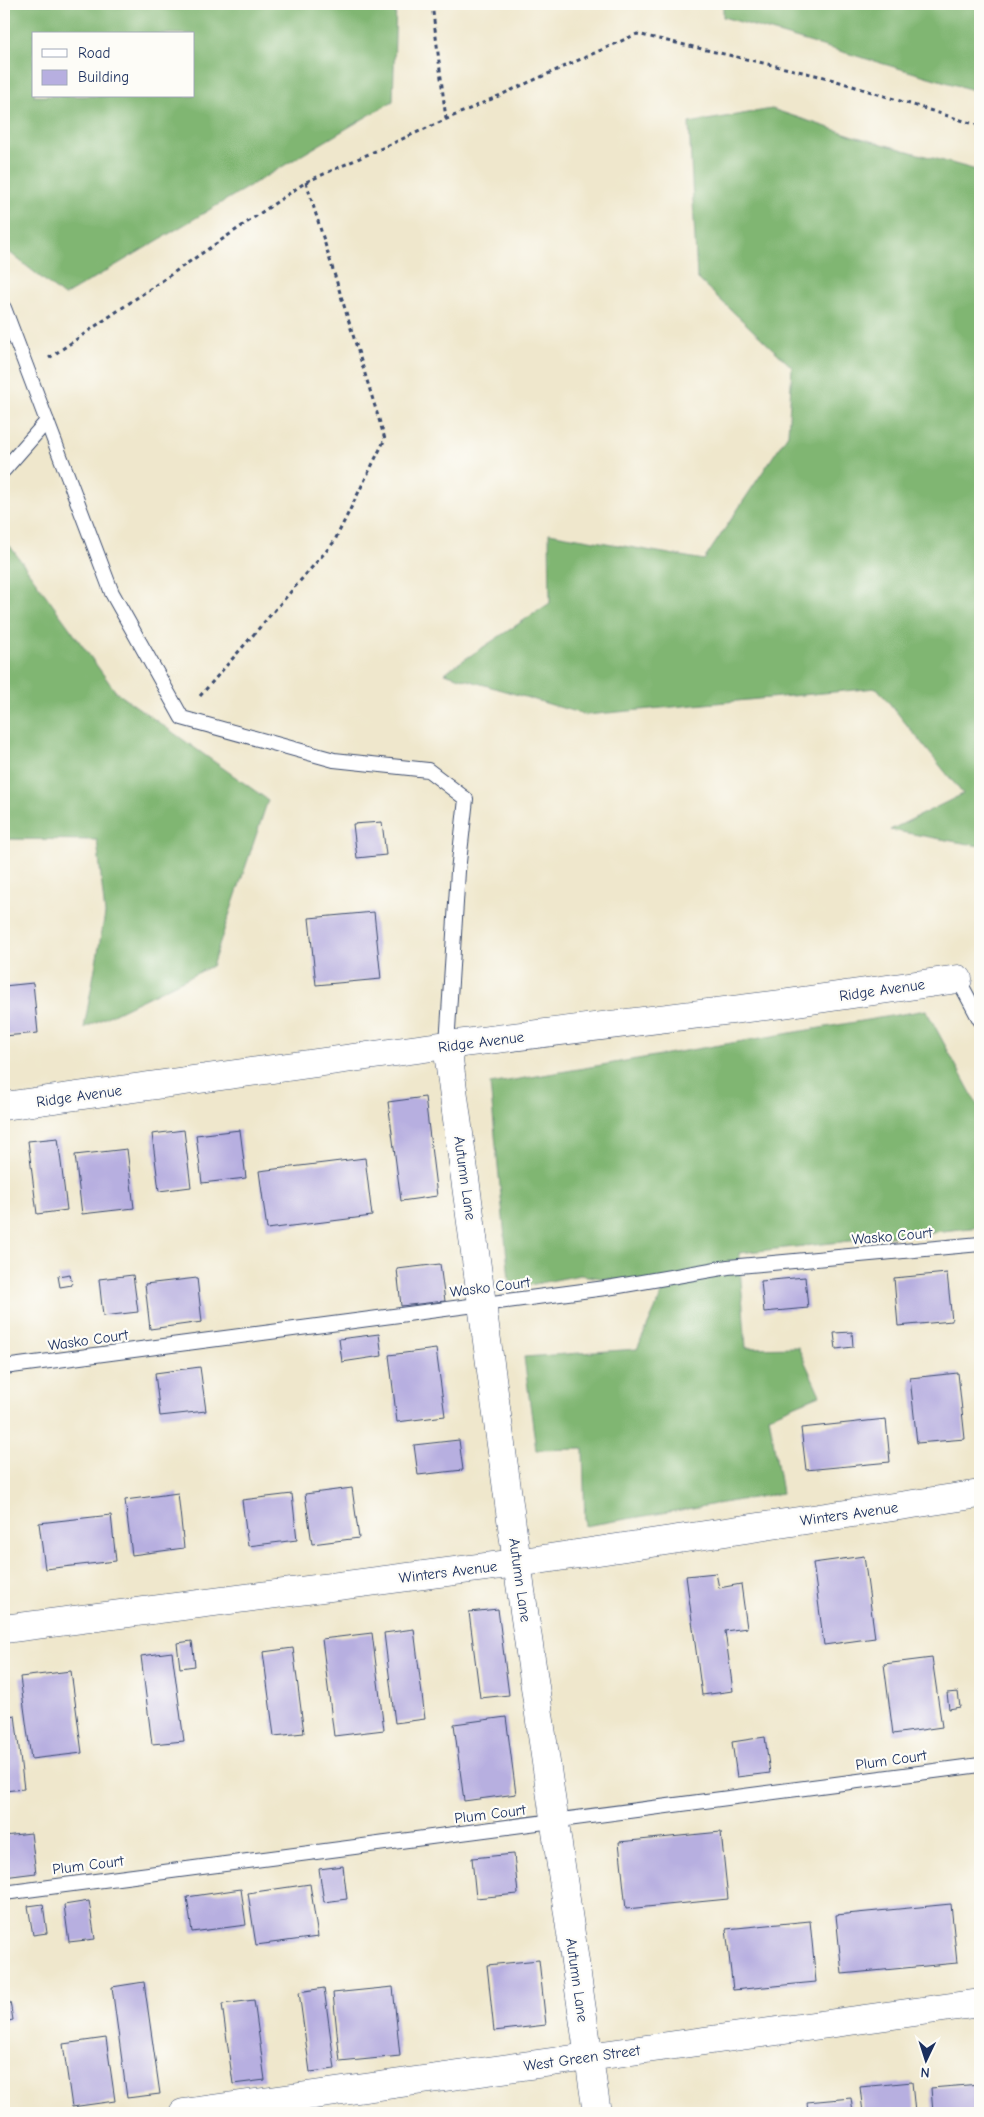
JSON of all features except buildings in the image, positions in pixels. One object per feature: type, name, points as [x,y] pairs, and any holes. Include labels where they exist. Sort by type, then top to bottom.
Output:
[{"type":"street","name":"Ridge Avenue","points":[[4,1106],[447,1045],[782,1004],[958,979]]},
{"type":"street","name":"Autumn Lane","points":[[447,1045],[517,1563],[597,2113]]},
{"type":"street","name":"Winters Avenue","points":[[4,1629],[517,1563],[980,1494]]},
{"type":"street","name":"West Green Street","points":[[183,2113],[980,2003]]},
{"type":"lane","points":[[4,308],[112,593],[182,718],[334,760],[428,770],[466,799],[458,871],[447,1045]]},
{"type":"lane","points":[[4,470],[47,421]]},
{"type":"lane","points":[[958,979],[980,1020]]},
{"type":"lane","name":"Wasko Court","points":[[4,1368],[613,1287],[728,1267],[980,1244]]},
{"type":"lane","name":"Plum Court","points":[[4,1892],[555,1822],[980,1765]]},
{"type":"path","points":[[432,4],[446,119]]},
{"type":"path","points":[[28,372],[306,182],[637,34],[824,76],[980,126]]},
{"type":"path","points":[[182,718],[334,542],[386,439],[306,182]]},
{"type":"green space","points":[[4,4],[396,4],[393,101],[64,296],[4,248]]},
{"type":"green space","points":[[723,4],[980,4],[980,92],[723,17]]},
{"type":"green space","points":[[772,109],[857,137],[980,171],[980,846],[890,830],[963,794],[877,688],[586,715],[444,673],[550,603],[549,533],[704,560],[788,434],[792,367],[697,278],[689,123]]},
{"type":"green space","points":[[4,545],[10,546],[116,692],[268,800],[212,966],[84,1028],[105,914],[97,840],[4,839]]},
{"type":"green space","points":[[926,1010],[979,1108],[980,1227],[739,1253],[746,1348],[798,1347],[820,1395],[769,1416],[782,1493],[585,1526],[583,1449],[536,1450],[524,1357],[637,1349],[665,1287],[580,1275],[510,1289],[490,1084]]}]
